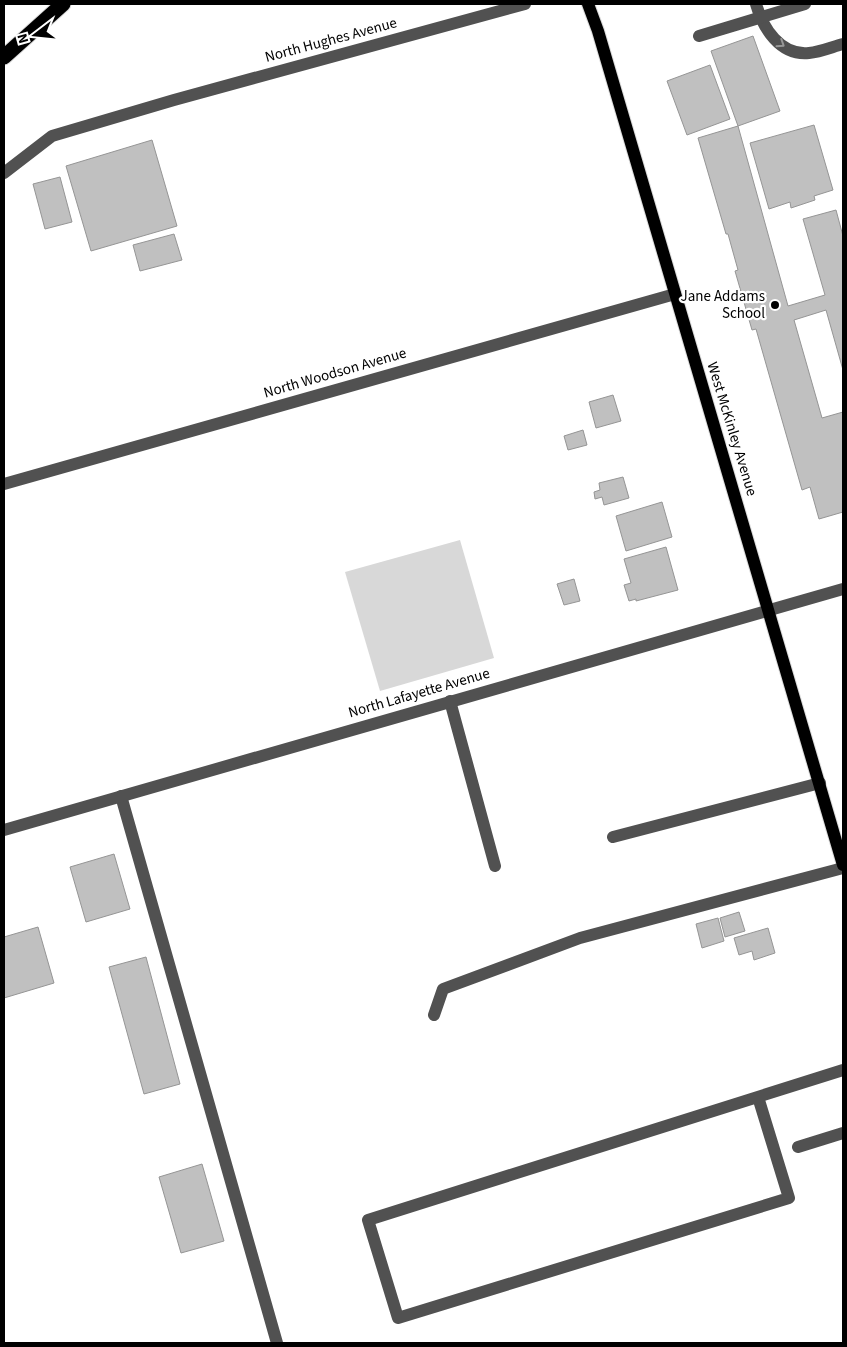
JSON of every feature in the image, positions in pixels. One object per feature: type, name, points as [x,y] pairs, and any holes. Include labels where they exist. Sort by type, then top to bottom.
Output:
[{"type":"highway","points":[[4,57],[63,4]]},
{"type":"main road","name":"West McKinley Avenue","points":[[588,4],[598,31],[770,610],[843,866]]},
{"type":"street","name":"North Hughes Avenue","points":[[4,173],[52,136],[174,100],[524,4]]},
{"type":"street","points":[[756,4],[771,37],[786,48],[808,53],[843,44]]},
{"type":"street","points":[[699,36],[760,16],[805,4]]},
{"type":"street","name":"North Woodson Avenue","points":[[4,484],[675,294]]},
{"type":"street","name":"North Lafayette Avenue","points":[[4,830],[843,589]]},
{"type":"street","points":[[450,701],[495,866]]},
{"type":"street","points":[[613,838],[820,783]]},
{"type":"street","points":[[121,796],[277,1343]]},
{"type":"street","points":[[434,1015],[444,990],[580,938],[843,866]]},
{"type":"street","points":[[758,1097],[789,1198],[398,1318],[368,1220],[843,1070]]},
{"type":"street","points":[[798,1147],[843,1133]]},
{"type":"shaded area","points":[[460,540],[494,658],[380,691],[345,572]]},
{"type":"building","points":[[753,36],[780,111],[738,126],[711,51]]},
{"type":"building","points":[[710,65],[730,119],[687,135],[667,81]]},
{"type":"building","points":[[814,125],[833,190],[814,196],[815,200],[791,208],[790,202],[769,209],[750,143]]},
{"type":"building","points":[[738,126],[788,306],[825,295],[803,219],[836,210],[843,236],[843,370],[826,310],[794,320],[822,418],[843,412],[843,512],[819,519],[810,487],[802,490],[756,329],[752,330],[735,271],[738,270],[728,234],[726,234],[698,138]]},
{"type":"building","points":[[152,140],[177,226],[91,251],[66,166]]},
{"type":"building","points":[[60,177],[72,222],[45,229],[33,184]]},
{"type":"building","points":[[174,234],[182,260],[140,271],[133,245]]},
{"type":"building","points":[[613,395],[621,421],[596,428],[589,402]]},
{"type":"building","points":[[583,430],[587,445],[568,450],[564,436]]},
{"type":"building","points":[[623,477],[629,498],[604,505],[602,497],[595,499],[594,492],[600,490],[599,483]]},
{"type":"building","points":[[662,502],[672,537],[626,551],[616,516]]},
{"type":"building","points":[[666,547],[678,590],[636,601],[636,599],[629,601],[624,585],[631,583],[624,559]]},
{"type":"building","points":[[574,579],[580,601],[564,605],[557,584]]},
{"type":"building","points":[[114,854],[130,909],[86,922],[70,867]]},
{"type":"building","points":[[739,912],[745,931],[725,937],[720,918]]},
{"type":"building","points":[[718,918],[724,941],[702,948],[696,924]]},
{"type":"building","points":[[38,927],[54,983],[4,998],[4,937]]},
{"type":"building","points":[[768,928],[775,953],[754,960],[752,951],[739,955],[734,938]]},
{"type":"building","points":[[146,957],[180,1084],[144,1094],[109,967]]},
{"type":"building","points":[[202,1164],[224,1241],[181,1253],[159,1177]]},
{"type":"place","name":"Jane Addams School","points":[[775,305]]}]
